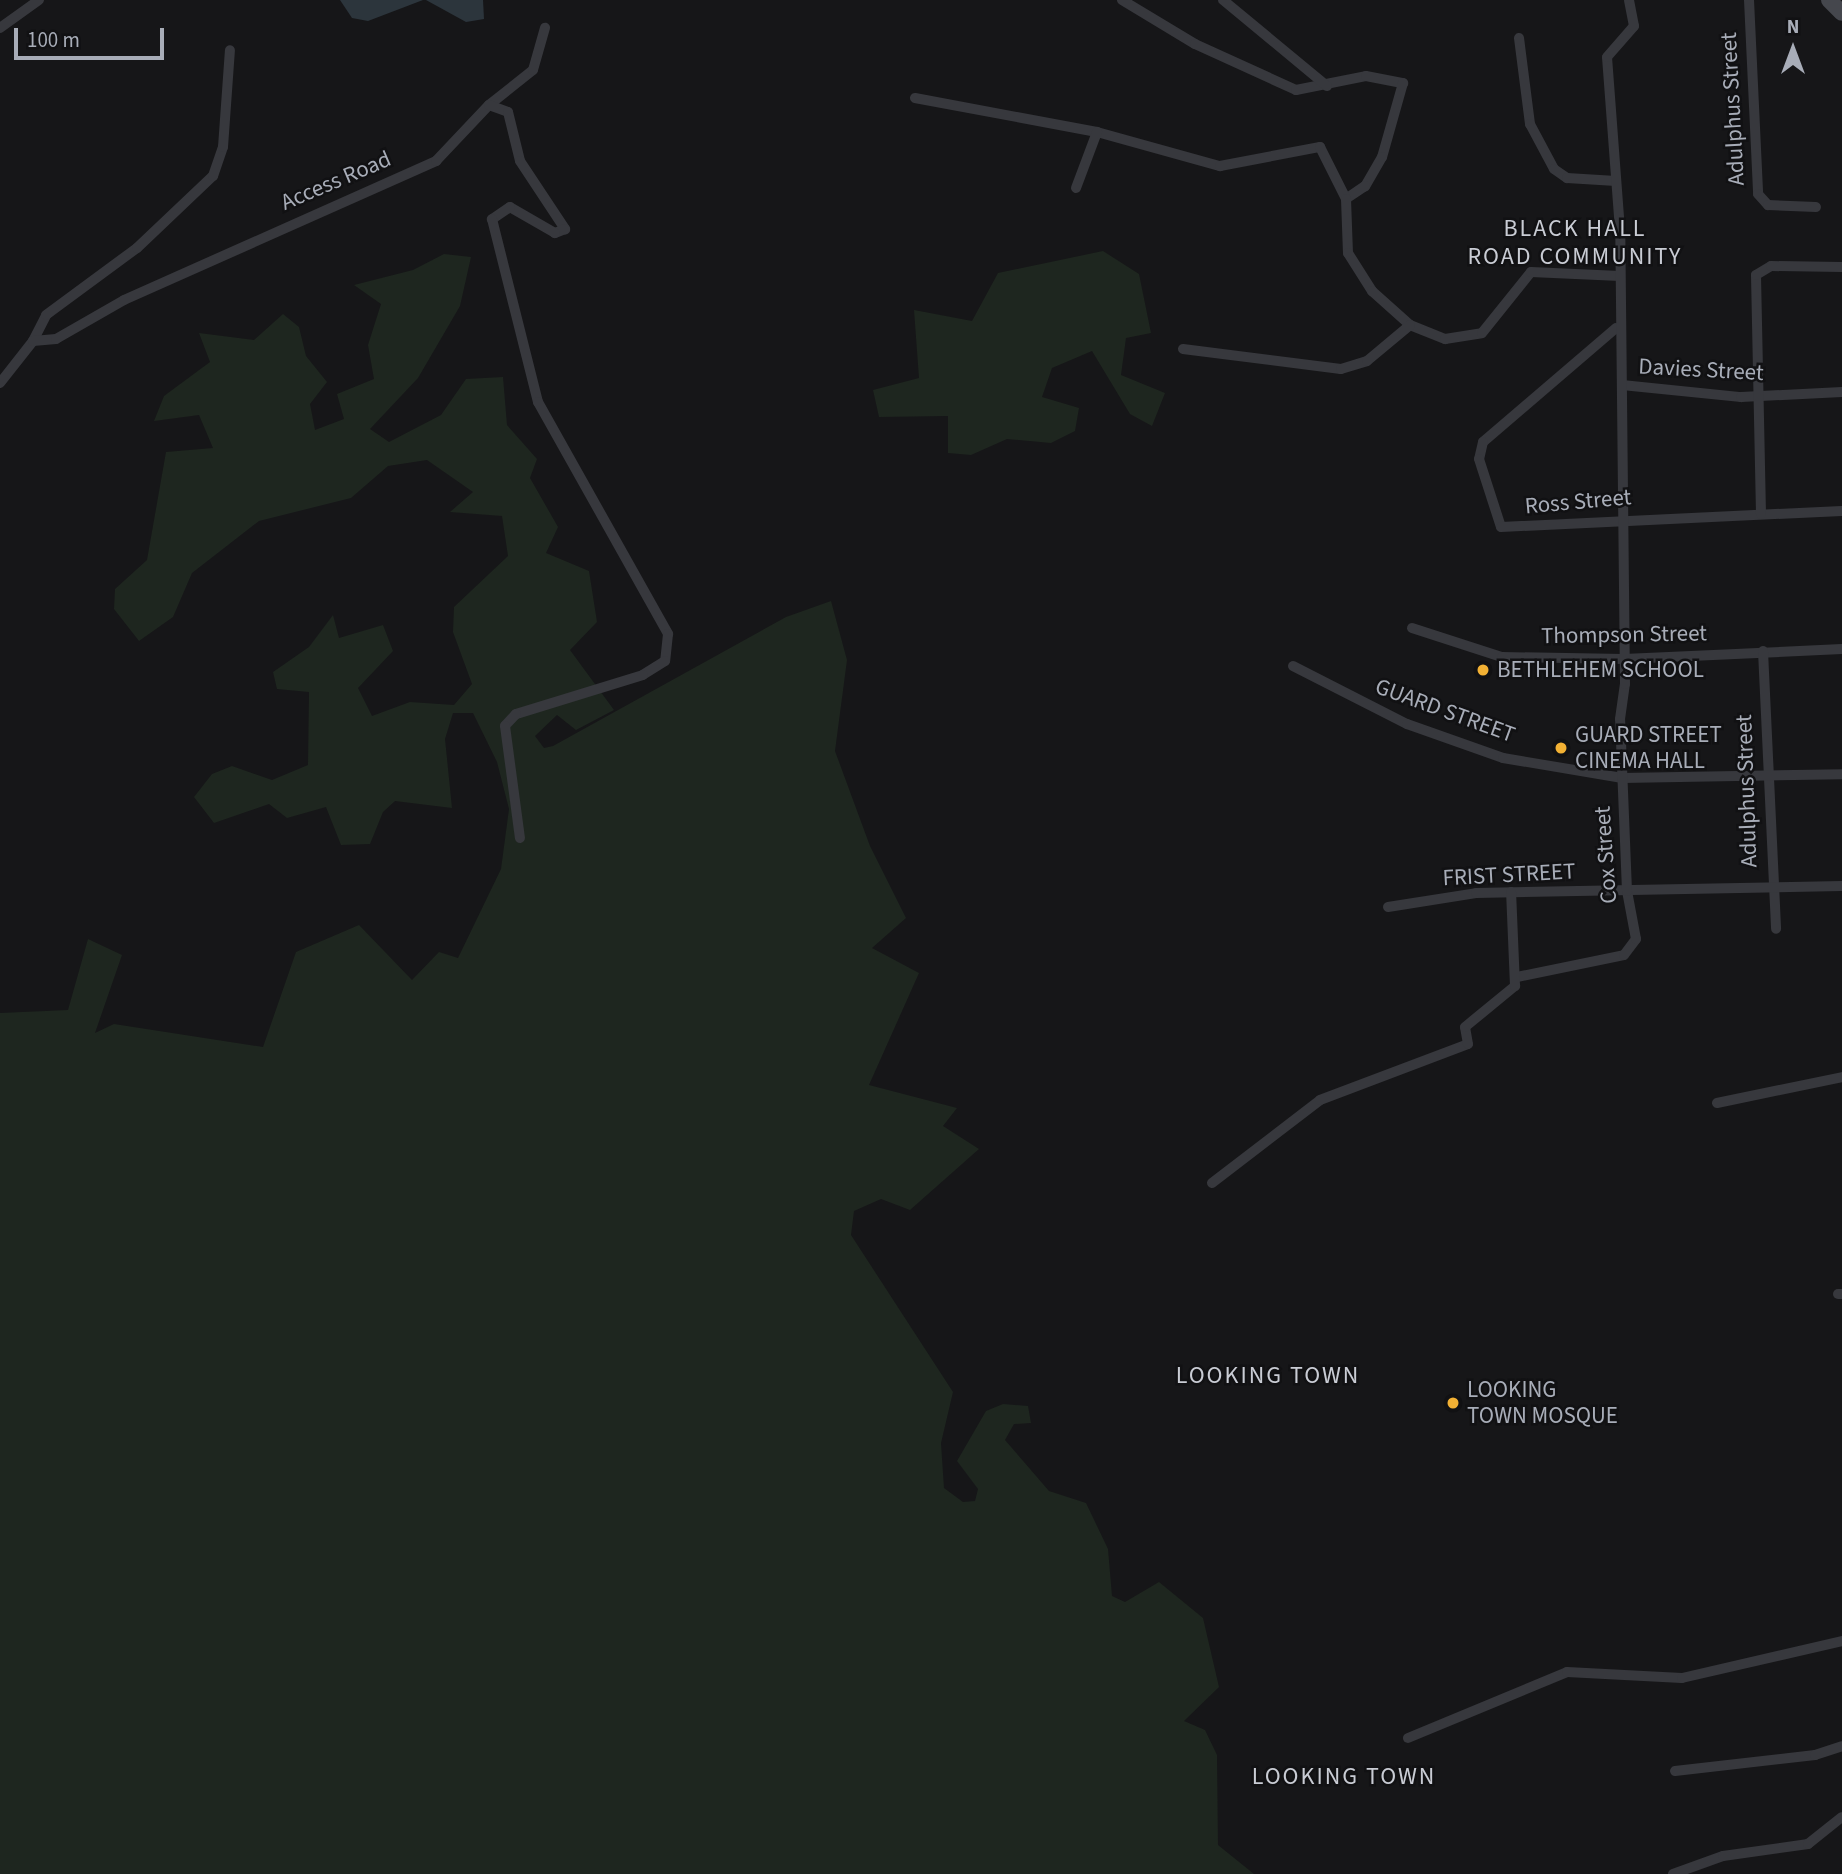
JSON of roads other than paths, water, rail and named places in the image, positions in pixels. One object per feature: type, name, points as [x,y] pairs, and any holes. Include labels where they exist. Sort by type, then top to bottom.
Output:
[{"type":"street","points":[[0,28],[39,0]]},
{"type":"street","points":[[1122,0],[1247,71],[1302,92],[1366,76],[1404,86],[1382,157],[1365,186],[1346,199]]},
{"type":"street","points":[[1223,0],[1327,86]]},
{"type":"street","name":"Davies Street","points":[[1629,0],[1634,26],[1607,57],[1620,276],[1616,328],[1622,385],[1756,397],[1842,392]]},
{"type":"street","name":"Adulphus Street","points":[[1749,0],[1758,194],[1768,205],[1816,207]]},
{"type":"street","points":[[1829,0],[1842,13]]},
{"type":"street","name":"Access Road","points":[[33,341],[56,339],[124,300],[436,161],[489,105],[533,70],[545,28]]},
{"type":"street","points":[[1519,38],[1530,124],[1539,147],[1567,178],[1616,181]]},
{"type":"street","points":[[0,383],[33,341],[46,315],[137,248],[213,177],[223,147],[230,50]]},
{"type":"street","points":[[915,98],[1097,132],[1220,166],[1315,145],[1346,199],[1348,253],[1372,291],[1410,324],[1445,339],[1482,332],[1521,279],[1544,272],[1620,276]]},
{"type":"street","points":[[489,105],[509,112],[520,161],[565,229],[555,233],[510,207],[492,219],[538,402],[668,634],[665,661],[643,675],[516,714],[505,726],[520,838]]},
{"type":"street","points":[[1076,188],[1097,132]]},
{"type":"street","points":[[1761,514],[1756,397],[1757,271],[1842,267]]},
{"type":"street","points":[[1183,349],[1341,369],[1367,361],[1410,324]]},
{"type":"street","name":"Ross Street","points":[[1616,328],[1490,432],[1479,460],[1501,527],[1623,518],[1842,512]]},
{"type":"street","name":"Cox Street","points":[[1517,977],[1629,952],[1636,939],[1627,891],[1622,778],[1622,385]]},
{"type":"street","name":"Thompson Street","points":[[1412,628],[1502,657],[1624,659],[1842,649]]},
{"type":"street","name":"Adulphus Street","points":[[1763,651],[1771,889],[1776,929]]},
{"type":"street","name":"GUARD STREET","points":[[1293,666],[1407,724],[1480,750],[1622,778],[1768,780],[1842,774]]},
{"type":"street","name":"FRIST STREET","points":[[1388,907],[1511,892],[1842,886]]},
{"type":"street","points":[[1212,1183],[1320,1100],[1468,1044],[1465,1027],[1511,994],[1517,977],[1511,892]]},
{"type":"street","points":[[1717,1103],[1842,1077]]},
{"type":"street","points":[[1408,1738],[1567,1672],[1682,1678],[1842,1641]]},
{"type":"street","points":[[1675,1771],[1815,1755],[1842,1746]]},
{"type":"street","points":[[1673,1874],[1723,1856],[1808,1844],[1842,1817]]},
{"type":"place","name":"BETHLEHEM SCHOOL","points":[[1483,670]]},
{"type":"place","name":"GUARD STREET CINEMA HALL","points":[[1561,748]]},
{"type":"place","name":"LOOKING TOWN MOSQUE","points":[[1453,1403]]},
{"type":"district","name":"BLACK HALL ROAD COMMUNITY","points":[[1575,243]]},
{"type":"district","name":"LOOKING TOWN","points":[[1268,1376]]},
{"type":"district","name":"LOOKING TOWN","points":[[1344,1777]]}]
